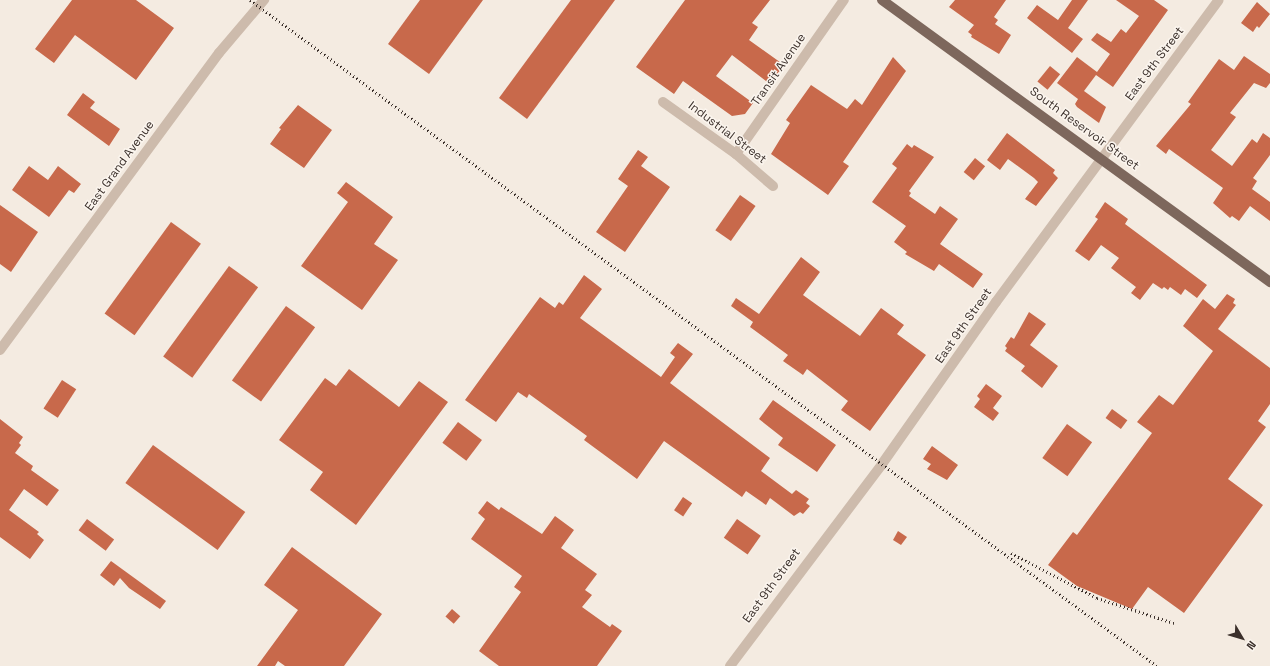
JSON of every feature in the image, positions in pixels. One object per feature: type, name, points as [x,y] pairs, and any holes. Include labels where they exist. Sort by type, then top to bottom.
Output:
[{"type":"main road","name":"South Reservoir Street","points":[[882,0],[1102,158],[1270,282]]},
{"type":"street","name":"East Grand Avenue","points":[[0,350],[219,53],[264,0]]},
{"type":"street","name":"Transit Avenue","points":[[736,154],[844,0]]},
{"type":"street","name":"East 9th Street","points":[[730,666],[882,464],[1102,158],[1219,0]]},
{"type":"street","name":"Industrial Street","points":[[664,102],[736,154],[773,186]]},
{"type":"building","points":[[72,0],[136,0],[174,28],[136,80],[75,35],[54,63],[35,49]]},
{"type":"building","points":[[420,0],[483,0],[429,74],[388,44]]},
{"type":"building","points":[[571,0],[615,0],[527,119],[499,98]]},
{"type":"building","points":[[685,0],[770,0],[752,23],[758,27],[749,40],[784,65],[770,84],[732,55],[716,76],[753,103],[745,114],[732,116],[683,81],[674,94],[636,67]]},
{"type":"building","points":[[955,0],[1006,0],[994,17],[998,20],[995,24],[1011,35],[999,54],[971,37],[972,35],[968,32],[974,25],[949,7]]},
{"type":"building","points":[[1072,0],[1088,0],[1068,28],[1083,39],[1072,53],[1027,18],[1037,5],[1058,20]]},
{"type":"building","points":[[1116,0],[1154,0],[1168,10],[1113,87],[1096,75],[1084,91],[1106,107],[1099,123],[1077,107],[1075,104],[1078,99],[1057,83],[1077,57],[1097,72],[1110,54],[1091,40],[1097,33],[1111,42],[1121,29],[1126,33],[1139,16]]},
{"type":"building","points":[[1257,2],[1270,14],[1259,28],[1257,26],[1253,32],[1241,23]]},
{"type":"building","points":[[1244,56],[1270,74],[1270,83],[1266,88],[1254,83],[1230,113],[1236,117],[1211,150],[1232,166],[1252,139],[1257,143],[1263,133],[1270,138],[1270,155],[1253,178],[1257,181],[1252,189],[1270,202],[1270,221],[1250,206],[1239,221],[1232,216],[1230,218],[1213,203],[1223,188],[1169,149],[1166,154],[1156,146],[1191,104],[1188,102],[1219,59],[1234,70]]},
{"type":"building","points":[[893,57],[906,71],[843,162],[849,166],[828,195],[771,154],[790,123],[786,120],[811,85],[847,109],[855,99],[862,105]]},
{"type":"building","points":[[1050,66],[1060,74],[1048,90],[1037,82]]},
{"type":"building","points":[[83,93],[95,102],[90,108],[120,129],[109,146],[67,115]]},
{"type":"building","points":[[298,105],[332,130],[304,168],[270,144],[281,129],[279,128]]},
{"type":"building","points":[[1007,133],[1055,170],[1053,173],[1058,178],[1036,206],[1025,199],[1038,182],[1034,178],[1008,159],[1000,170],[987,160]]},
{"type":"building","points":[[907,144],[912,148],[914,145],[934,157],[909,191],[911,193],[909,196],[935,214],[940,206],[958,219],[940,244],[983,274],[973,288],[939,264],[934,271],[905,254],[907,252],[894,242],[906,226],[872,202],[897,168],[892,164]]},
{"type":"building","points":[[638,150],[648,157],[641,166],[670,187],[625,252],[596,232],[628,186],[618,179]]},
{"type":"building","points":[[975,158],[985,166],[974,180],[964,172]]},
{"type":"building","points":[[29,166],[48,180],[58,166],[81,184],[74,193],[69,190],[49,217],[12,190]]},
{"type":"building","points":[[346,182],[393,217],[374,244],[398,260],[362,310],[301,266],[348,202],[337,193]]},
{"type":"building","points":[[740,195],[756,206],[731,241],[715,230]]},
{"type":"building","points":[[1105,202],[1128,219],[1125,224],[1207,285],[1197,298],[1185,289],[1181,295],[1170,287],[1168,290],[1164,287],[1162,289],[1153,283],[1140,300],[1131,293],[1136,287],[1111,268],[1119,258],[1101,245],[1089,261],[1075,251],[1098,219],[1095,217]]},
{"type":"building","points":[[0,205],[38,232],[11,272],[0,264]]},
{"type":"building","points":[[171,222],[201,244],[135,335],[105,313]]},
{"type":"building","points":[[801,257],[820,272],[803,295],[860,336],[881,308],[904,325],[897,334],[926,355],[870,431],[841,410],[848,401],[807,369],[803,375],[783,361],[788,355],[750,327],[753,322],[731,306],[736,298],[759,314]]},
{"type":"building","points":[[229,266],[258,287],[192,378],[163,357]]},
{"type":"building","points":[[584,275],[602,289],[580,318],[661,377],[675,357],[670,353],[678,343],[693,354],[670,383],[770,458],[761,471],[792,494],[796,490],[809,499],[806,503],[810,506],[803,514],[800,512],[794,516],[770,498],[766,505],[746,491],[742,497],[664,441],[637,479],[584,440],[587,436],[529,394],[527,398],[518,392],[496,422],[465,400],[540,297],[555,308],[559,302],[563,305]]},
{"type":"building","points":[[1227,294],[1235,299],[1233,303],[1236,305],[1218,329],[1270,368],[1270,404],[1258,421],[1266,427],[1228,479],[1263,505],[1184,613],[1148,587],[1132,609],[1077,586],[1048,565],[1073,532],[1077,535],[1152,433],[1137,422],[1159,395],[1173,405],[1213,351],[1183,326],[1203,299],[1215,309]]},
{"type":"building","points":[[286,306],[315,327],[261,402],[232,380]]},
{"type":"building","points":[[1029,312],[1046,324],[1030,345],[1058,366],[1042,388],[1021,371],[1025,366],[1005,351],[1007,348],[1005,346],[1011,337],[1014,339]]},
{"type":"building","points":[[349,369],[399,407],[419,381],[448,402],[356,525],[310,490],[323,472],[279,440],[325,378],[336,386]]},
{"type":"building","points":[[62,380],[76,389],[58,418],[43,409]]},
{"type":"building","points":[[986,384],[1002,396],[993,408],[999,413],[993,421],[974,407],[980,399],[977,396]]},
{"type":"building","points":[[773,400],[836,445],[817,472],[778,445],[783,438],[759,419]]},
{"type":"building","points":[[1112,409],[1127,420],[1121,429],[1106,418]]},
{"type":"building","points":[[0,419],[23,437],[19,443],[21,445],[15,453],[33,466],[31,470],[59,490],[47,506],[24,489],[9,510],[39,532],[37,534],[44,540],[30,559],[0,537]]},
{"type":"building","points":[[458,422],[482,440],[466,461],[442,443]]},
{"type":"building","points":[[1067,424],[1092,442],[1067,476],[1042,458]]},
{"type":"building","points":[[153,445],[245,512],[218,550],[125,483]]},
{"type":"building","points":[[932,446],[958,465],[947,480],[927,469],[931,464],[923,459]]},
{"type":"building","points":[[683,497],[692,503],[683,516],[674,510]]},
{"type":"building","points":[[487,501],[499,510],[501,507],[542,534],[555,516],[574,530],[561,548],[597,574],[585,590],[592,595],[582,607],[610,627],[612,624],[622,631],[597,666],[499,666],[479,651],[521,592],[514,587],[522,576],[471,539],[485,519],[478,513]]},
{"type":"building","points":[[87,519],[114,539],[106,551],[79,530]]},
{"type":"building","points":[[737,519],[761,536],[748,554],[724,538]]},
{"type":"building","points":[[898,531],[907,537],[901,545],[893,540]]},
{"type":"building","points":[[292,547],[382,614],[344,666],[285,666],[278,661],[275,666],[257,666],[298,610],[264,585]]},
{"type":"building","points":[[111,561],[166,601],[160,609],[129,588],[120,578],[114,586],[100,575]]},
{"type":"building","points":[[452,609],[460,616],[454,624],[445,617]]},
{"type":"railway","points":[[250,0],[1157,666]]},
{"type":"railway","points":[[1011,553],[1097,598],[1174,623]]}]
